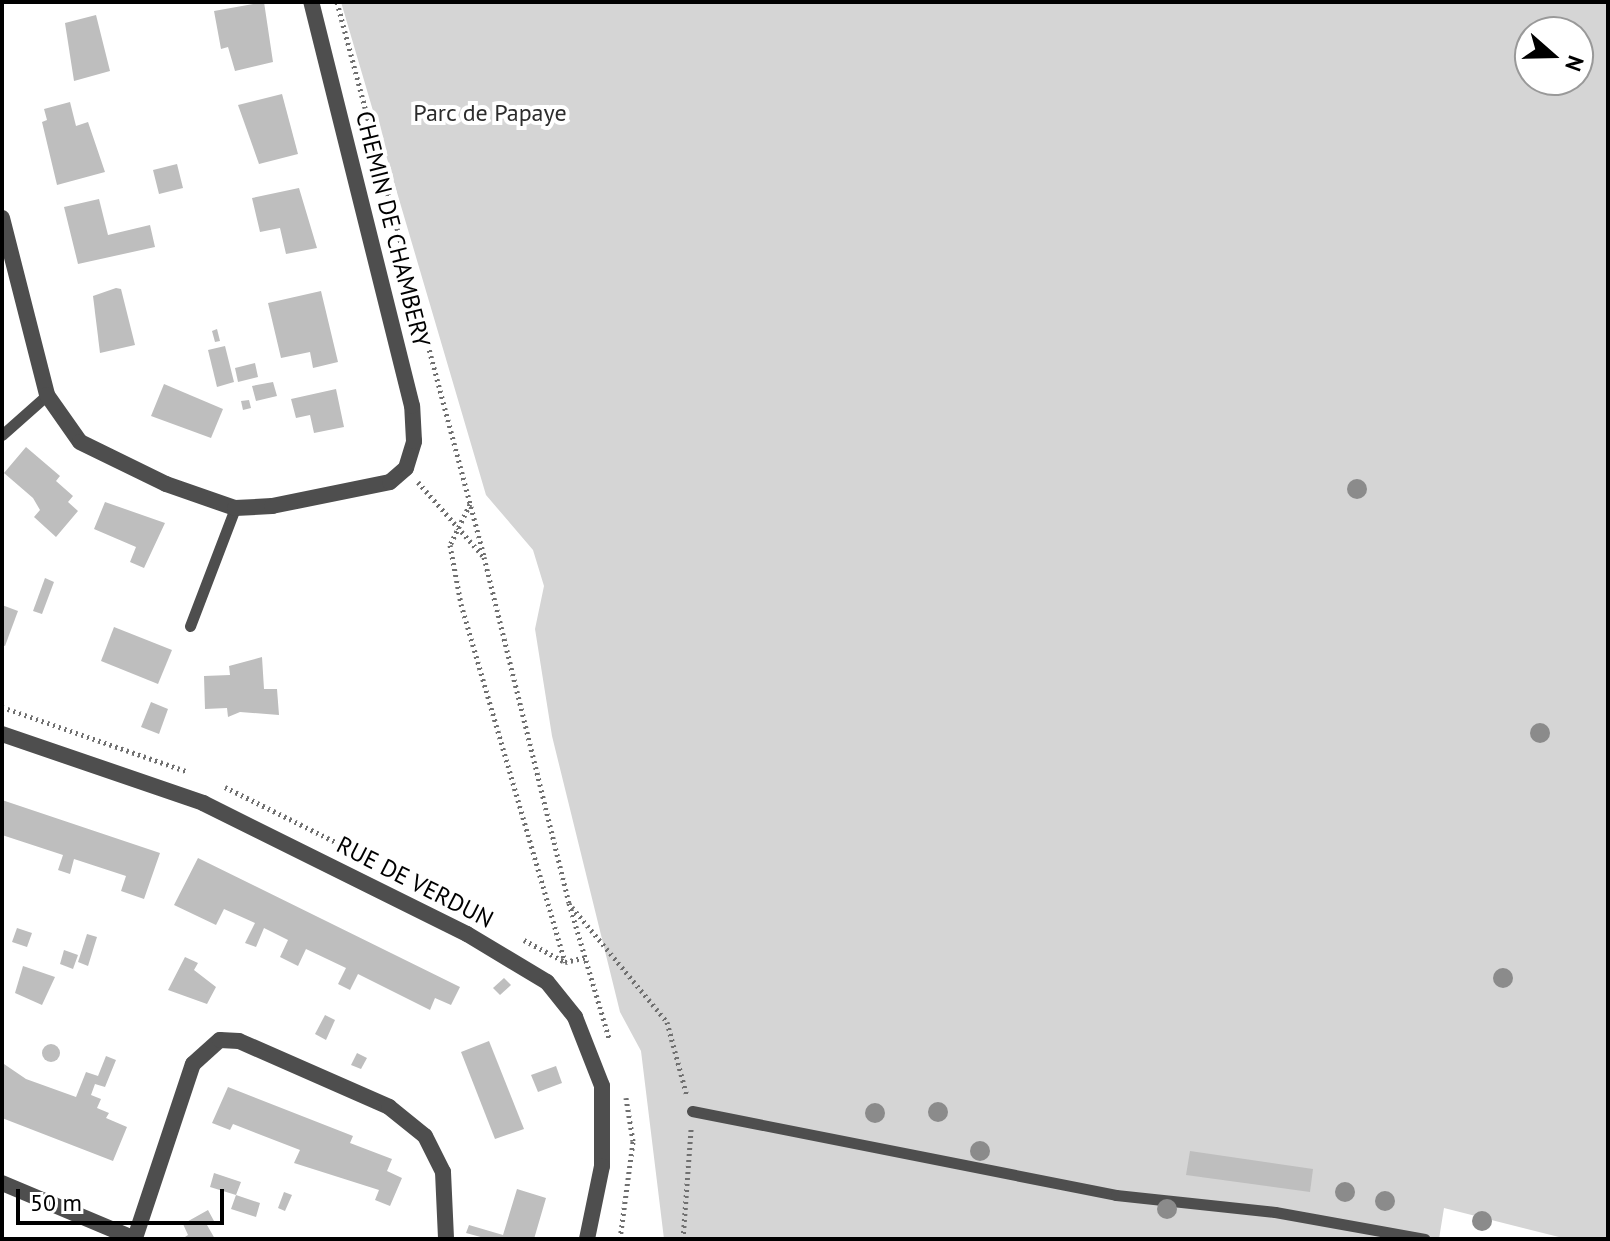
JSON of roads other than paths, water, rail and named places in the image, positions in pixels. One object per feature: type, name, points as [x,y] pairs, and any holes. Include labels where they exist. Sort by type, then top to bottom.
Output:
[{"type":"street","name":"CHEMIN DE CHAMBERY","points":[[235,508],[272,506],[390,482],[406,468],[414,441],[412,406],[311,2]]},
{"type":"street","points":[[2,218],[5,244],[47,395],[80,442],[166,484],[235,508]]},
{"type":"street","name":"RUE DE VERDUN","points":[[2,734],[203,803],[467,934],[547,982],[575,1017],[602,1086],[602,1166],[587,1239]]},
{"type":"street","points":[[2,1183],[136,1237],[193,1064],[220,1040],[239,1041],[389,1107],[425,1136],[443,1172],[446,1239]]},
{"type":"lane","points":[[2,435],[47,395]]},
{"type":"lane","points":[[190,626],[235,508]]},
{"type":"lane","points":[[692,1111],[1116,1195],[1275,1212],[1425,1239]]},
{"type":"park label","name":"Parc de Papaye","points":[[490,113]]}]
